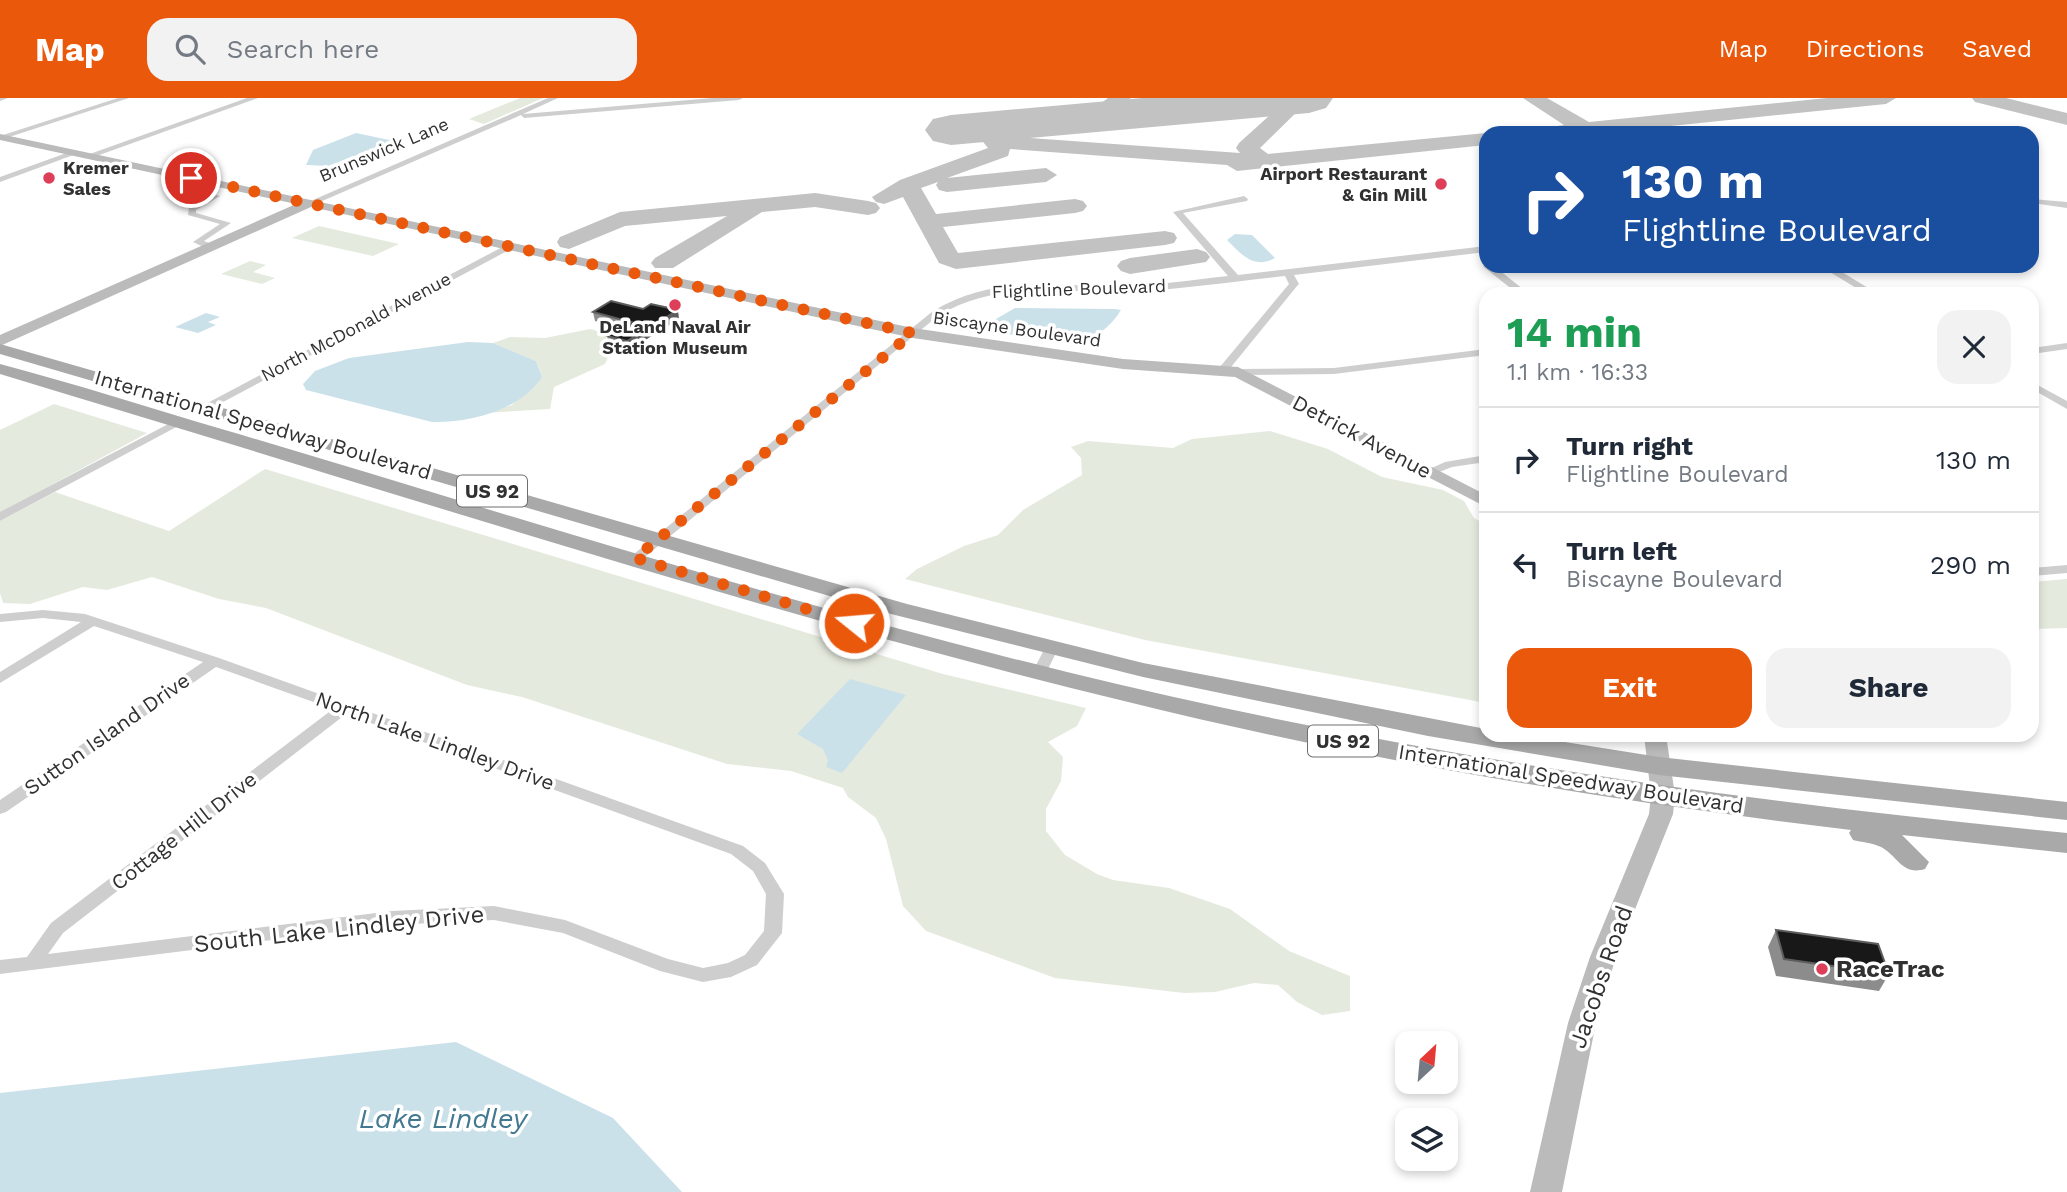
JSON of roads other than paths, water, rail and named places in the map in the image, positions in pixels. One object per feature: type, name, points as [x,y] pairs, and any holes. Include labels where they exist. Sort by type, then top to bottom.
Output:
[{"type":"main road","name":"International Speedway Boulevard","points":[[0,349],[1051,649],[1361,716],[1479,736]]},
{"type":"main road","name":"International Speedway Boulevard","points":[[0,369],[878,631],[1039,673],[1327,738],[1719,803],[1770,821],[1875,834],[1890,840],[1915,862],[1917,846],[1924,839],[1947,832],[2067,844]]},
{"type":"main road","points":[[144,412],[176,413],[204,408]]},
{"type":"main road","points":[[178,422],[209,417],[239,418]]},
{"type":"main road","name":"International Speedway Boulevard","points":[[1516,742],[1659,766],[1904,796],[2067,811]]},
{"type":"street","points":[[1,138],[125,98]]},
{"type":"street","points":[[0,180],[254,98]]},
{"type":"street","name":"Brunswick Lane","points":[[0,341],[554,98]]},
{"type":"street","points":[[511,117],[739,98]]},
{"type":"street","name":"Biscayne Boulevard","points":[[1,138],[913,333],[1124,364],[1231,371],[1334,371],[1479,353]]},
{"type":"street","points":[[188,188],[216,196],[192,209],[191,215],[227,223],[197,242],[211,247]]},
{"type":"street","points":[[1234,277],[1177,212],[1244,199]]},
{"type":"street","points":[[2039,202],[2067,205]]},
{"type":"street","name":"North McDonald Avenue","points":[[204,408],[508,247]]},
{"type":"street","name":"Flightline Boulevard","points":[[635,558],[945,306],[982,293],[1026,288],[1127,289],[1479,250]]},
{"type":"street","points":[[1468,251],[1479,259]]},
{"type":"street","points":[[1231,371],[1288,295],[1294,284],[1288,271]]},
{"type":"street","points":[[1497,273],[1515,287]]},
{"type":"street","points":[[1837,273],[1860,287]]},
{"type":"street","points":[[2039,350],[2067,346]]},
{"type":"street","name":"Detrick Avenue","points":[[1231,371],[1479,498]]},
{"type":"street","points":[[2039,389],[2067,406]]},
{"type":"street","points":[[0,517],[178,422]]},
{"type":"street","points":[[1429,472],[1449,464],[1479,459]]},
{"type":"street","points":[[2039,571],[2067,569]]},
{"type":"street","name":"North Lake Lindley Drive","points":[[0,618],[43,614],[92,621],[214,661],[737,850],[759,867],[775,894],[774,933],[751,960]]},
{"type":"street","points":[[0,678],[92,621]]},
{"type":"street","points":[[1039,673],[1051,649]]},
{"type":"street","name":"Sutton Island Drive","points":[[0,808],[214,661]]},
{"type":"street","name":"Cottage Hill Drive","points":[[32,963],[57,928],[344,708]]},
{"type":"street","points":[[1656,742],[1659,766]]},
{"type":"street","name":"Jacobs Road","points":[[1546,1192],[1581,1023],[1603,957],[1661,814],[1663,795],[1659,766]]},
{"type":"street","name":"South Lake Lindley Drive","points":[[0,967],[392,918],[494,913],[565,927],[666,966],[703,975],[731,970],[751,960]]},
{"type":"water","points":[[356,133],[394,141],[328,166],[306,165],[313,150]]},
{"type":"water","points":[[1235,234],[1252,235],[1275,258],[1261,262],[1248,259],[1227,240]]},
{"type":"water","points":[[1015,308],[1121,310],[1101,332],[1073,343],[977,330]]},
{"type":"water","points":[[206,313],[220,317],[208,322],[216,325],[198,333],[175,327]]},
{"type":"water","points":[[468,342],[493,343],[536,361],[542,377],[533,388],[508,406],[478,417],[447,422],[432,422],[306,390],[303,384],[315,371],[349,358]]},
{"type":"water","points":[[850,679],[906,695],[842,773],[826,767],[828,760],[823,749],[797,734]]},
{"type":"water","name":"Lake Lindley","points":[[456,1042],[613,1118],[682,1192],[0,1192],[0,1093]]},
{"type":"place","name":"Kremer Sales","points":[[49,178]]},
{"type":"place","name":"Airport Restaurant & Gin Mill","points":[[1441,184]]},
{"type":"place","name":"DeLand Naval Air Station Museum","points":[[675,305]]},
{"type":"place","name":"RaceTrac","points":[[1822,969]]}]
